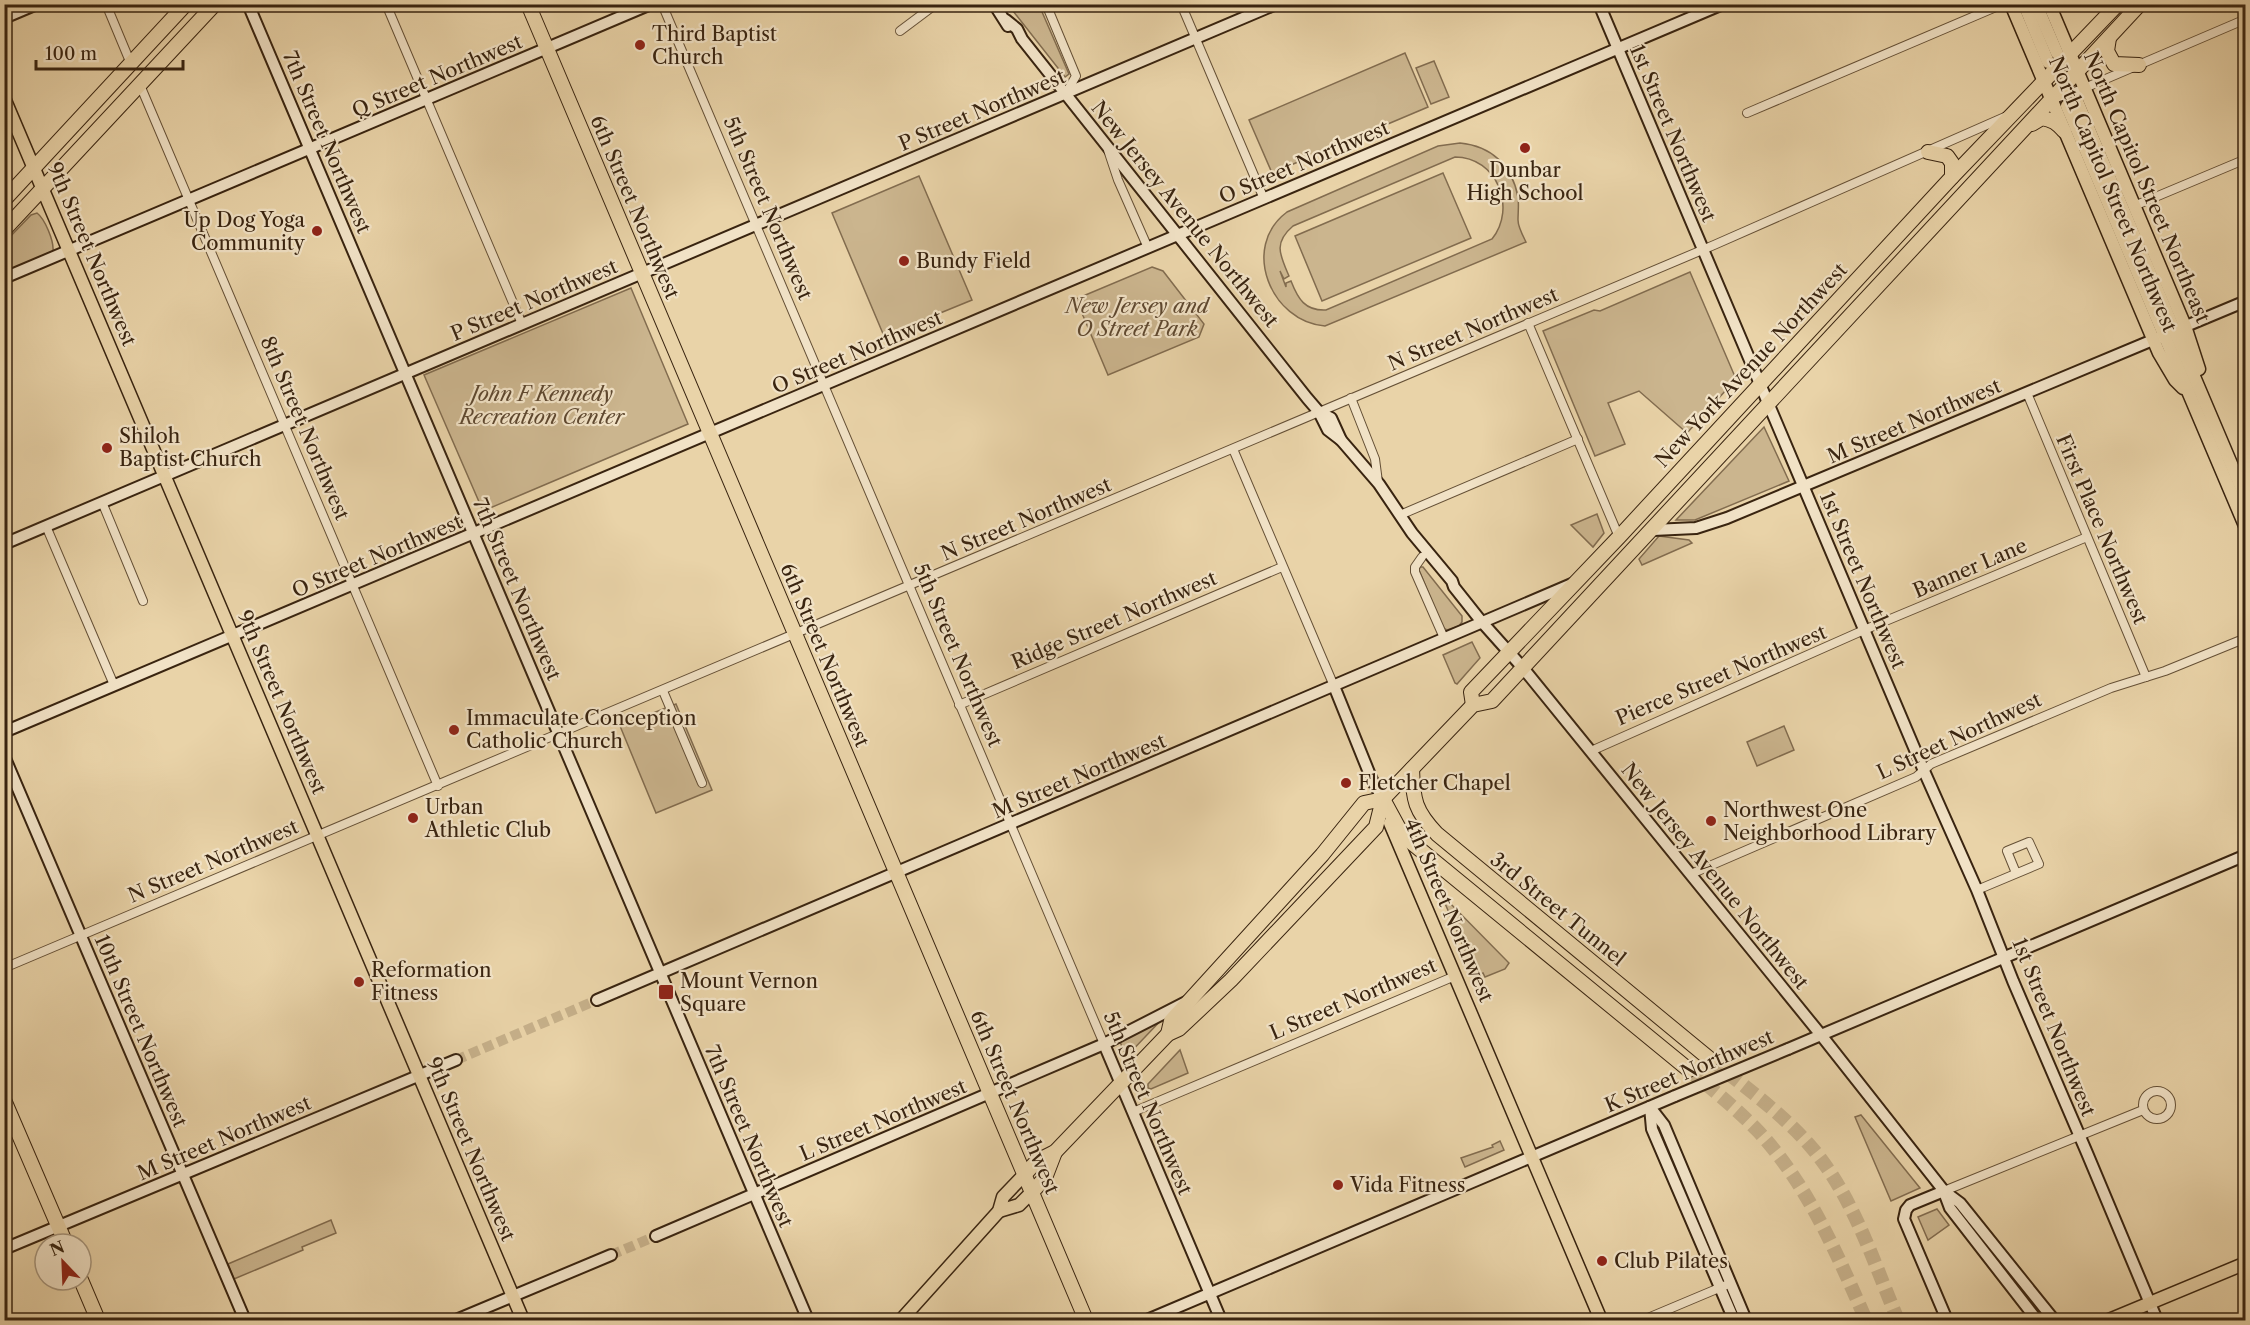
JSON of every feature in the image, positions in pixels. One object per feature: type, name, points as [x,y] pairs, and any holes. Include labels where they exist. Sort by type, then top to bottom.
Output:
[{"type":"highway","points":[[4,200],[186,4]]},
{"type":"highway","points":[[4,230],[216,4]]},
{"type":"highway","name":"6th Street Northwest","points":[[528,4],[1086,1320]]},
{"type":"highway","name":"New York Avenue Northwest","points":[[1473,705],[1471,692],[1508,651],[1619,537],[1952,177],[2044,83],[2058,57],[2118,4]]},
{"type":"highway","name":"New York Avenue Northwest","points":[[1024,1175],[1037,1161],[1055,1152],[1168,1034],[1179,1029],[1231,980],[1376,827],[1383,799],[1473,705],[1492,701],[2140,4]]},
{"type":"highway","points":[[2109,38],[2107,51],[2114,64],[2139,65]]},
{"type":"highway","points":[[2026,129],[2042,118],[2055,121],[2064,131]]},
{"type":"highway","points":[[1928,152],[1947,156],[1952,163],[1952,177]]},
{"type":"highway","name":"3rd Street Tunnel","points":[[1412,770],[1416,807],[1437,834],[1711,1060]]},
{"type":"highway","name":"New York Avenue Northwest","points":[[1168,1034],[1171,1022],[1188,1001],[1322,855],[1364,803],[1383,799]]},
{"type":"highway","name":"3rd Street Tunnel","points":[[1383,799],[1402,834],[1412,843],[1689,1070]]},
{"type":"highway","points":[[4,1100],[60,1232]]},
{"type":"highway","name":"New York Avenue Northwest","points":[[1032,1192],[1045,1178],[1055,1152]]},
{"type":"highway","points":[[86,1292],[98,1320]]},
{"type":"main road","name":"North Capitol Street Northwest","points":[[2011,4],[2064,131],[2169,333],[2193,390]]},
{"type":"main road","name":"North Capitol Street Northwest","points":[[2024,4],[2058,57]]},
{"type":"main road","name":"North Capitol Street Northeast","points":[[2036,4],[2058,57],[2077,72],[2134,206],[2169,333]]},
{"type":"main road","name":"North Capitol Street Northeast","points":[[2049,4],[2058,57]]},
{"type":"main road","name":"9th Street Northwest","points":[[4,98],[523,1320]]},
{"type":"main road","name":"North Capitol Street Northeast","points":[[2072,104],[2169,333],[2199,369],[2193,390],[2235,475]]},
{"type":"main road","points":[[2235,475],[2246,499]]},
{"type":"main road","points":[[2235,475],[2246,528]]},
{"type":"main road","name":"4th Street Northwest","points":[[1383,799],[1391,825],[1601,1320]]},
{"type":"main road","name":"New York Avenue Northwest","points":[[901,1320],[999,1211],[1003,1197],[1024,1175]]},
{"type":"main road","name":"New York Avenue Northwest","points":[[999,1211],[1019,1205],[1032,1192]]},
{"type":"main road","points":[[2109,1320],[2246,1263]]},
{"type":"street","points":[[4,18],[37,4]]},
{"type":"street","points":[[106,4],[132,64]]},
{"type":"street","name":"7th Street Northwest","points":[[248,4],[808,1320]]},
{"type":"street","points":[[386,4],[522,324]]},
{"type":"street","name":"Q Street Northwest","points":[[4,278],[651,4]]},
{"type":"street","name":"5th Street Northwest","points":[[662,4],[1221,1320]]},
{"type":"street","points":[[900,31],[936,4]]},
{"type":"street","name":"New Jersey Avenue Northwest","points":[[994,4],[1017,29],[1022,39],[1319,412],[1331,418],[1341,440],[1379,484],[1412,533],[1452,581],[1454,587],[1481,621],[1523,668],[1691,874],[1944,1191],[1960,1203],[2054,1320]]},
{"type":"street","points":[[1046,4],[1076,75],[1066,94]]},
{"type":"street","points":[[1182,4],[1264,199]]},
{"type":"street","name":"P Street Northwest","points":[[4,544],[1276,4]]},
{"type":"street","name":"1st Street Northwest","points":[[1599,4],[1924,771],[1977,890],[2157,1320]]},
{"type":"street","name":"O Street Northwest","points":[[4,732],[1723,4]]},
{"type":"street","points":[[1747,113],[2003,4]]},
{"type":"street","points":[[2051,99],[2084,88],[2246,19]]},
{"type":"street","name":"8th Street Northwest","points":[[140,85],[438,786]]},
{"type":"street","name":"N Street Northwest","points":[[4,968],[1703,249],[2013,113]]},
{"type":"street","points":[[1107,146],[1118,180],[1148,248]]},
{"type":"street","points":[[2134,206],[2246,159]]},
{"type":"street","name":"M Street Northwest","points":[[1653,530],[1704,526],[1804,487],[2246,301]]},
{"type":"street","points":[[1528,323],[1619,537]]},
{"type":"street","name":"First Place Northwest","points":[[2027,393],[2146,677]]},
{"type":"street","points":[[1351,398],[1375,459],[1379,484]]},
{"type":"street","points":[[1400,514],[1578,439]]},
{"type":"street","name":"4th Street Northwest","points":[[1233,449],[1372,780],[1383,799]]},
{"type":"street","name":"New Jersey Avenue Northwest","points":[[1379,484],[1380,491],[1398,525],[1448,586],[1454,587]]},
{"type":"street","points":[[102,502],[143,601]]},
{"type":"street","points":[[46,526],[114,685]]},
{"type":"street","name":"Banner Lane","points":[[1864,630],[2087,537]]},
{"type":"street","points":[[1422,557],[1415,567],[1415,572],[1444,638]]},
{"type":"street","name":"Ridge Street Northwest","points":[[959,705],[1282,567]]},
{"type":"street","name":"M Street Northwest","points":[[597,1000],[1574,583]]},
{"type":"street","name":"Pierce Street Northwest","points":[[1591,751],[1606,742],[1864,630]]},
{"type":"street","name":"L Street Northwest","points":[[1691,874],[1916,777],[1931,764],[2101,692],[2166,671],[2246,638]]},
{"type":"street","points":[[663,690],[702,783]]},
{"type":"street","name":"10th Street Northwest","points":[[4,756],[245,1320]]},
{"type":"street","points":[[1977,890],[2039,864],[2029,842],[2007,851],[2016,873]]},
{"type":"street","name":"K Street Northwest","points":[[1148,1320],[2246,855]]},
{"type":"street","name":"L Street Northwest","points":[[1133,1112],[1455,976]]},
{"type":"street","name":"L Street Northwest","points":[[656,1236],[1104,1044],[1188,1001]]},
{"type":"street","name":"M Street Northwest","points":[[4,1250],[456,1060]]},
{"type":"street","points":[[1650,1107],[1665,1125],[1746,1320]]},
{"type":"street","points":[[1650,1107],[1652,1129],[1734,1320]]},
{"type":"street","points":[[1947,1320],[1905,1219],[1905,1212],[1910,1205],[2143,1110]]},
{"type":"street","name":"New Jersey Avenue Northwest","points":[[1944,1191],[1950,1208],[2037,1320]]},
{"type":"street","points":[[456,1320],[611,1255]]},
{"type":"street","points":[[1643,1320],[1731,1283]]},
{"type":"green space","points":[[1015,4],[1039,5],[1069,74],[1065,77],[1013,11]]},
{"type":"green space","points":[[1405,53],[1428,107],[1272,173],[1249,120]]},
{"type":"green space","points":[[1434,61],[1449,97],[1431,104],[1416,68]]},
{"type":"green space","points":[[1460,143],[1471,145],[1481,148],[1498,159],[1511,175],[1515,186],[1518,200],[1518,223],[1526,242],[1325,326],[1306,321],[1290,311],[1277,297],[1268,281],[1264,262],[1266,244],[1273,227],[1287,212],[1438,146]],"holes":[[[1455,157],[1470,159],[1482,165],[1499,186],[1503,213],[1492,239],[1326,310],[1319,310],[1303,303],[1291,281],[1286,283],[1286,287],[1280,271],[1284,279],[1289,276],[1280,250],[1283,238],[1293,226]]]},
{"type":"green space","points":[[1443,173],[1471,238],[1322,301],[1295,236]]},
{"type":"green space","name":"Bundy Field","points":[[919,176],[972,300],[884,336],[832,213]]},
{"type":"green space","points":[[37,213],[48,230],[53,251],[5,273],[4,243],[31,215]]},
{"type":"green space","name":"New Jersey and O Street Park","points":[[1152,267],[1163,271],[1204,324],[1199,337],[1108,375],[1076,299]]},
{"type":"green space","points":[[1690,272],[1736,379],[1687,433],[1639,391],[1608,403],[1625,444],[1595,456],[1543,331],[1594,310],[1600,311]]},
{"type":"green space","name":"John F Kennedy Recreation Center","points":[[631,288],[688,424],[483,511],[424,375]]},
{"type":"green space","points":[[1764,427],[1789,481],[1695,520],[1676,520]]},
{"type":"green space","points":[[1597,514],[1604,533],[1593,547],[1571,525]]},
{"type":"green space","points":[[1659,536],[1689,540],[1692,543],[1642,565],[1639,559]]},
{"type":"green space","points":[[1423,567],[1462,616],[1459,626],[1447,630],[1443,628],[1419,570]]},
{"type":"green space","points":[[1472,642],[1480,658],[1457,684],[1443,655]]},
{"type":"green space","points":[[676,704],[712,790],[656,813],[620,726]]},
{"type":"green space","points":[[1784,726],[1794,750],[1757,766],[1747,742]]},
{"type":"green space","points":[[1441,894],[1509,963],[1505,969],[1485,977],[1483,973],[1476,976]]},
{"type":"green space","points":[[1166,1015],[1126,1057],[1119,1039]]},
{"type":"green space","points":[[1180,1050],[1188,1073],[1151,1089],[1148,1088],[1148,1084]]},
{"type":"green space","points":[[1861,1115],[1920,1188],[1891,1201],[1855,1117]]},
{"type":"green space","points":[[1500,1141],[1504,1150],[1465,1167],[1461,1158],[1493,1147],[1492,1145]]},
{"type":"green space","points":[[1937,1209],[1949,1225],[1928,1240],[1918,1217]]},
{"type":"green space","points":[[331,1220],[336,1233],[302,1247],[303,1250],[234,1279],[228,1264]]},
{"type":"tunnel","points":[[2058,55],[2077,101]]},
{"type":"tunnel","points":[[456,1060],[597,1000]]},
{"type":"tunnel","points":[[1711,1060],[1789,1124],[1826,1167],[1851,1208],[1898,1320]]},
{"type":"tunnel","points":[[1689,1070],[1758,1131],[1792,1174],[1820,1221],[1866,1320]]},
{"type":"tunnel","points":[[611,1255],[656,1236]]},
{"type":"place","name":"Third Baptist Church","points":[[640,45]]},
{"type":"place","name":"Dunbar High School","points":[[1525,148]]},
{"type":"place","name":"Up Dog Yoga Community","points":[[317,231]]},
{"type":"place","name":"Bundy Field","points":[[904,261]]},
{"type":"place","name":"Shiloh Baptist Church","points":[[107,448]]},
{"type":"place","name":"Immaculate Conception Catholic Church","points":[[454,730]]},
{"type":"place","name":"Fletcher Chapel","points":[[1346,783]]},
{"type":"place","name":"Urban Athletic Club","points":[[413,818]]},
{"type":"place","name":"Northwest One Neighborhood Library","points":[[1711,821]]},
{"type":"place","name":"Reformation Fitness","points":[[359,982]]},
{"type":"place","name":"Mount Vernon Square","points":[[666,992]]},
{"type":"place","name":"Vida Fitness","points":[[1338,1185]]},
{"type":"place","name":"Club Pilates","points":[[1602,1261]]}]
